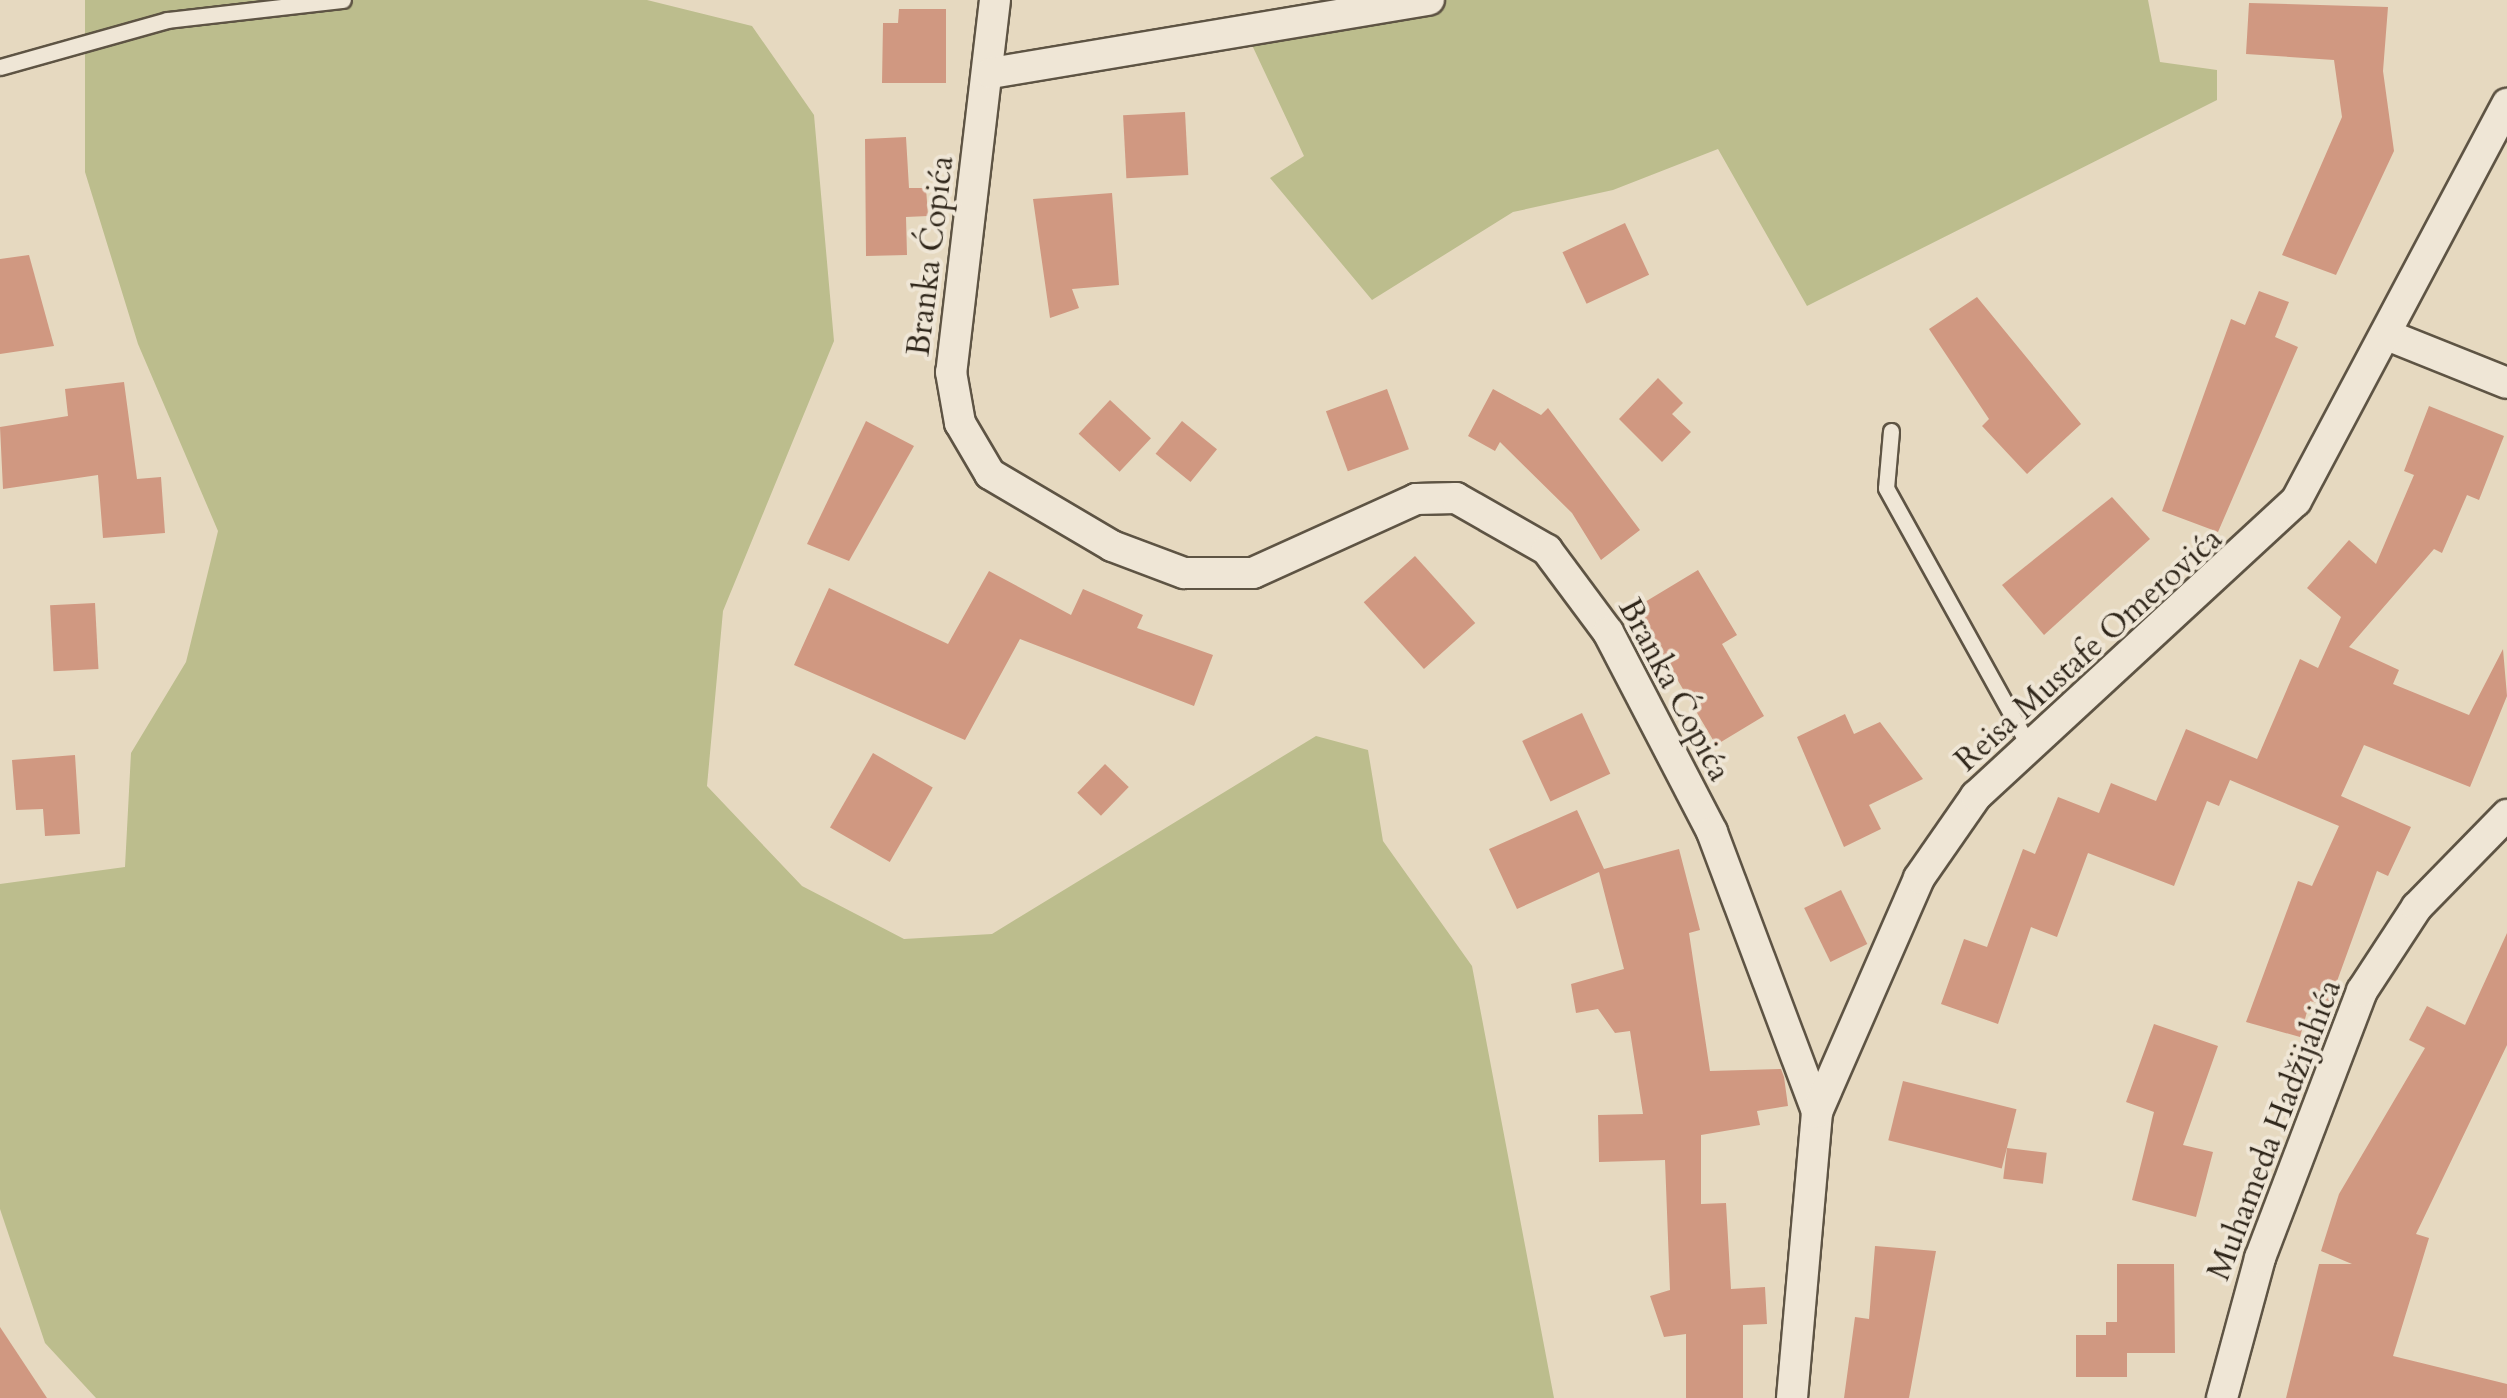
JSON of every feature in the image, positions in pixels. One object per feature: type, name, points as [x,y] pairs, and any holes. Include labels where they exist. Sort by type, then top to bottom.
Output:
[{"type":"street","name":"Branka Ćopića","points":[[995,0],[990,73],[951,372],[960,423],[990,474],[1112,546],[1184,572],[1252,572],[1416,499],[1456,498],[1547,550],[1608,632],[1712,832],[1816,1112]]},
{"type":"street","points":[[990,73],[1309,9],[1429,0]]},
{"type":"street","name":"Reisa Mustafe Omerovića","points":[[1792,1398],[1816,1112],[1919,878],[1976,796],[2296,501],[2507,104]]},
{"type":"street","points":[[2386,335],[2507,383]]},
{"type":"street","name":"Muhameda Hadžijahića","points":[[2222,1398],[2260,1258],[2362,991],[2417,906],[2507,814]]},
{"type":"lane","points":[[0,67],[167,20],[343,0]]},
{"type":"lane","points":[[1891,431],[1886,488],[2030,748]]},
{"type":"green space","points":[[85,0],[647,0],[752,26],[814,115],[834,341],[723,611],[707,786],[802,886],[904,939],[992,934],[1316,736],[1368,750],[1383,841],[1472,966],[1554,1398],[96,1398],[45,1343],[0,1209],[0,884],[125,867],[131,753],[186,662],[218,531],[138,344],[85,172]]},
{"type":"green space","points":[[1429,0],[2148,0],[2160,62],[2217,70],[2217,100],[1807,306],[1718,149],[1613,190],[1513,212],[1372,300],[1270,178],[1304,156],[1244,28]]},
{"type":"building","points":[[2249,3],[2388,7],[2383,71],[2394,151],[2336,275],[2282,255],[2342,117],[2334,60],[2246,54]]},
{"type":"building","points":[[899,9],[946,9],[946,83],[882,83],[883,23],[898,23]]},
{"type":"building","points":[[1185,112],[1188,175],[1126,178],[1123,115]]},
{"type":"building","points":[[906,137],[909,188],[926,188],[928,216],[906,217],[907,255],[866,256],[865,139]]},
{"type":"building","points":[[1112,193],[1119,285],[1072,289],[1079,308],[1050,318],[1033,199]]},
{"type":"building","points":[[1625,223],[1649,275],[1587,304],[1562,252]]},
{"type":"building","points":[[29,255],[54,346],[0,354],[0,259]]},
{"type":"building","points":[[2259,291],[2289,302],[2275,337],[2298,347],[2218,532],[2162,511],[2231,319],[2245,325]]},
{"type":"building","points":[[1977,297],[2081,424],[2027,474],[1982,426],[1989,419],[1929,329]]},
{"type":"building","points":[[1658,378],[1683,403],[1672,414],[1691,432],[1662,462],[1619,419]]},
{"type":"building","points":[[124,382],[137,479],[161,477],[165,533],[103,538],[98,475],[3,489],[0,427],[68,416],[65,389]]},
{"type":"building","points":[[1387,389],[1409,449],[1348,471],[1326,411]]},
{"type":"building","points":[[1493,389],[1541,415],[1548,408],[1640,530],[1601,560],[1572,513],[1500,442],[1495,451],[1468,436]]},
{"type":"building","points":[[1110,400],[1151,438],[1120,472],[1079,434]]},
{"type":"building","points":[[2429,406],[2504,436],[2479,500],[2467,495],[2442,553],[2434,549],[2349,647],[2399,670],[2393,684],[2469,715],[2503,649],[2507,696],[2470,787],[2364,745],[2341,796],[2411,827],[2388,876],[2377,871],[2328,1006],[2310,1001],[2300,1037],[2246,1022],[2298,881],[2312,886],[2339,826],[2230,780],[2219,806],[2207,801],[2174,886],[2088,853],[2057,937],[2031,927],[1998,1024],[1941,1004],[1964,939],[1987,947],[2023,849],[2035,854],[2058,797],[2099,813],[2111,783],[2156,801],[2186,729],[2257,759],[2300,659],[2318,668],[2341,617],[2307,588],[2349,540],[2376,564],[2414,475],[2404,471]]},
{"type":"building","points":[[866,421],[914,446],[849,561],[807,544]]},
{"type":"building","points":[[1182,421],[1217,449],[1191,482],[1156,454]]},
{"type":"building","points":[[2112,497],[2150,539],[2044,635],[2002,585]]},
{"type":"building","points":[[1415,556],[1475,623],[1424,669],[1364,602]]},
{"type":"building","points":[[1698,570],[1737,635],[1722,644],[1764,716],[1716,745],[1635,608]]},
{"type":"building","points":[[989,571],[1071,615],[1083,589],[1143,615],[1137,628],[1213,655],[1194,706],[1020,639],[965,740],[794,665],[829,588],[948,644]]},
{"type":"building","points":[[95,603],[98,669],[54,671],[50,605]]},
{"type":"building","points":[[1582,713],[1610,774],[1550,802],[1522,741]]},
{"type":"building","points":[[1845,714],[1854,734],[1880,722],[1923,779],[1869,805],[1881,829],[1844,847],[1797,737]]},
{"type":"building","points":[[873,753],[933,788],[890,862],[830,827]]},
{"type":"building","points":[[75,755],[80,834],[45,836],[43,809],[16,810],[12,760]]},
{"type":"building","points":[[1105,764],[1129,787],[1101,816],[1077,793]]},
{"type":"building","points":[[1577,810],[1604,869],[1679,849],[1700,930],[1689,933],[1710,1071],[1781,1069],[1784,1077],[1788,1106],[1757,1111],[1760,1125],[1701,1135],[1701,1204],[1726,1203],[1731,1289],[1765,1287],[1767,1324],[1743,1325],[1743,1398],[1686,1398],[1686,1334],[1664,1337],[1650,1296],[1670,1290],[1665,1160],[1599,1162],[1598,1115],[1643,1114],[1630,1031],[1615,1033],[1598,1009],[1576,1013],[1571,984],[1624,969],[1599,872],[1517,909],[1489,849]]},
{"type":"building","points":[[1841,890],[1867,944],[1830,962],[1804,908]]},
{"type":"building","points":[[2507,933],[2507,1045],[2416,1234],[2429,1238],[2393,1356],[2507,1384],[2507,1398],[2286,1398],[2319,1264],[2352,1264],[2321,1251],[2339,1194],[2425,1048],[2409,1040],[2427,1006],[2465,1025]]},
{"type":"building","points":[[2154,1024],[2218,1046],[2183,1145],[2213,1152],[2196,1217],[2132,1200],[2154,1112],[2126,1102]]},
{"type":"building","points":[[1903,1081],[2017,1109],[2002,1168],[1888,1140]]},
{"type":"building","points":[[2007,1148],[2047,1153],[2043,1184],[2003,1179]]},
{"type":"building","points":[[1875,1246],[1936,1251],[1909,1398],[1844,1398],[1855,1317],[1869,1319]]},
{"type":"building","points":[[2117,1264],[2174,1264],[2175,1353],[2127,1353],[2127,1377],[2076,1377],[2076,1335],[2106,1335],[2106,1322],[2117,1322]]},
{"type":"building","points":[[0,1327],[47,1398],[0,1398]]}]
